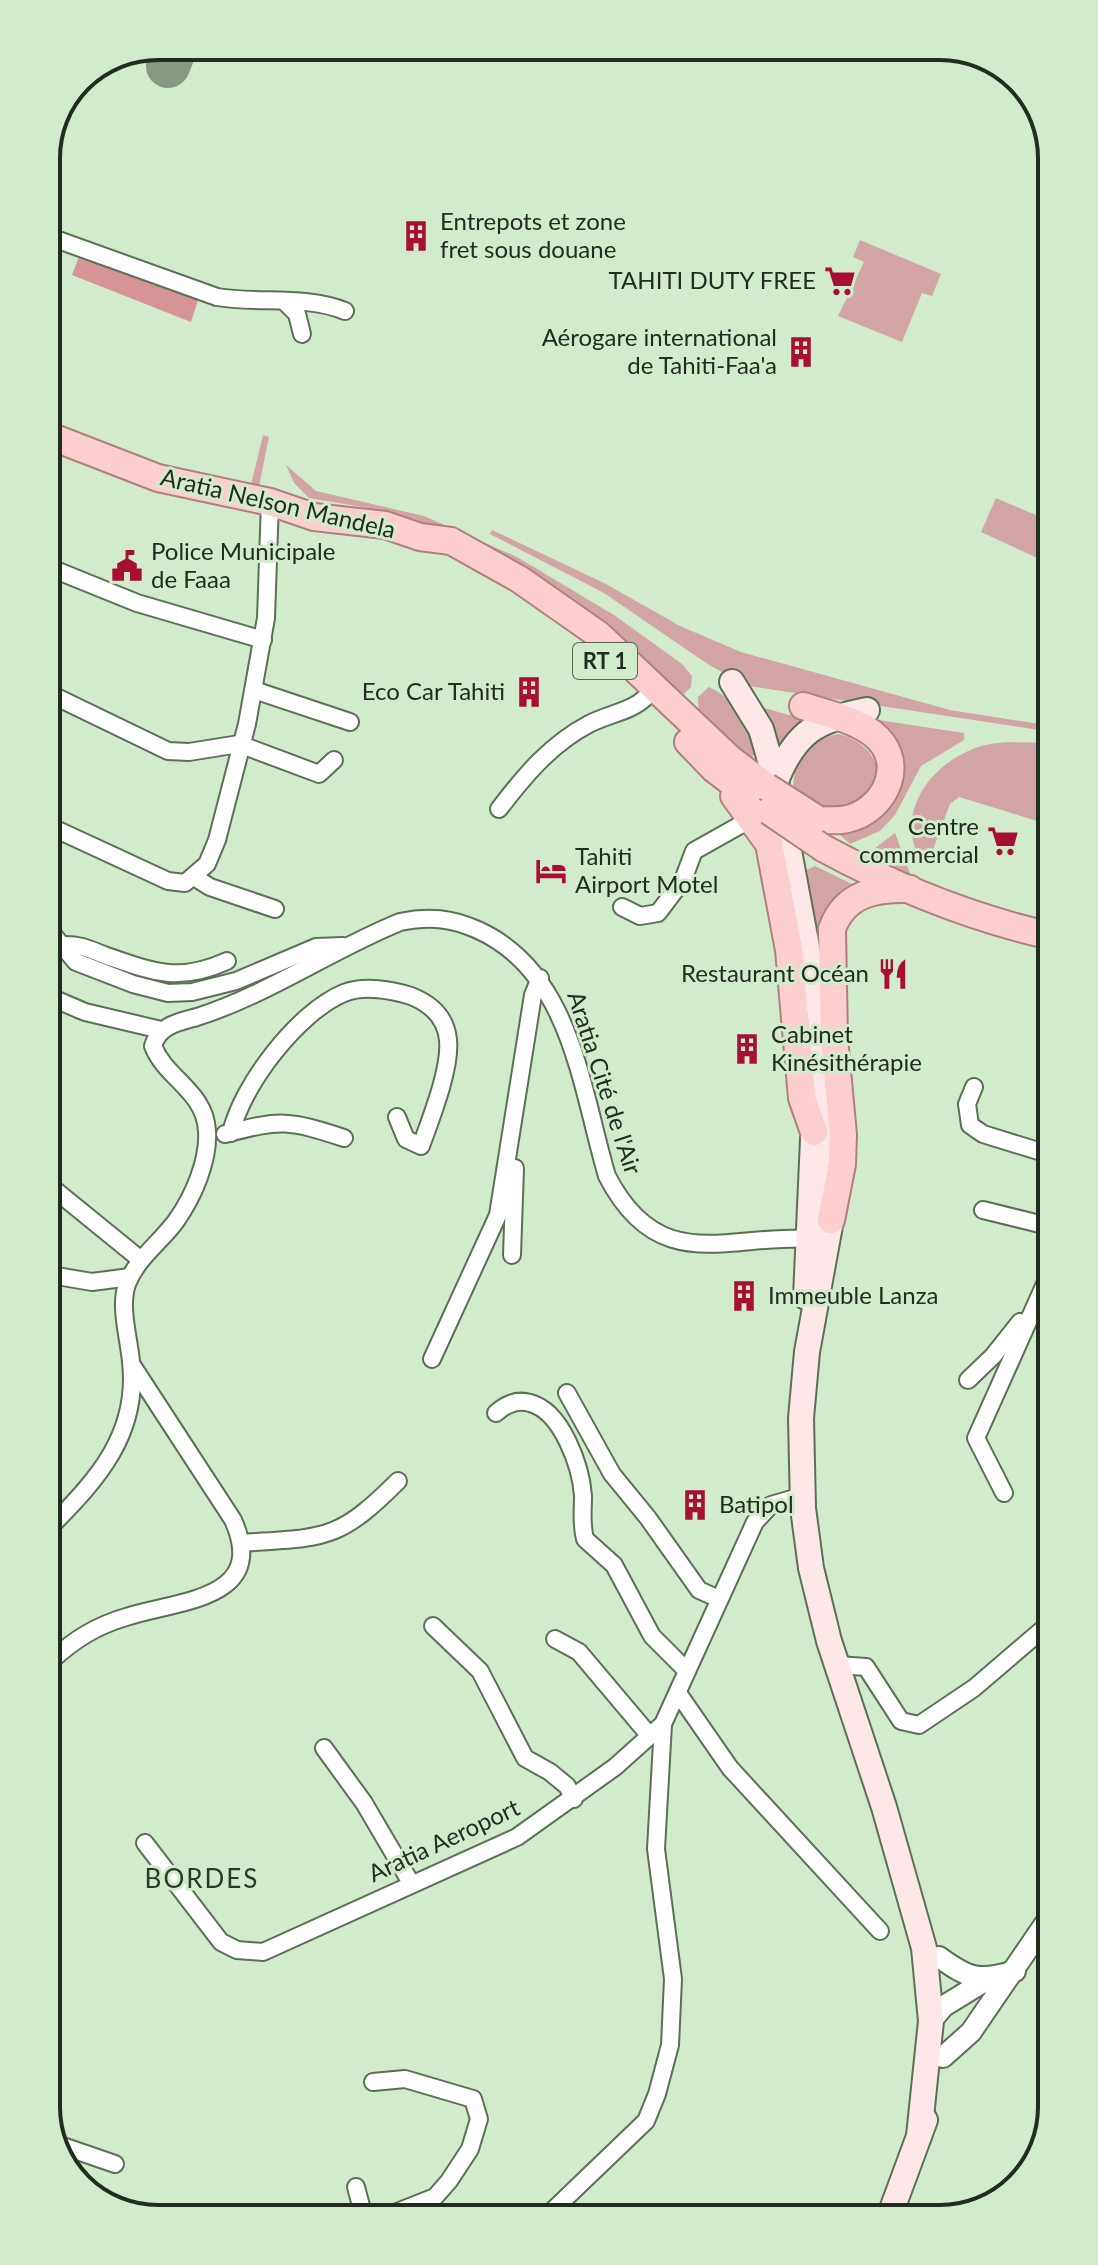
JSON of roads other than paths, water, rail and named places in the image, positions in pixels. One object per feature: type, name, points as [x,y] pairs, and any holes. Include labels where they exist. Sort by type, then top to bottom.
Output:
[{"type":"main road","name":"Aratia Nelson Mandela","points":[[60,440],[158,478],[270,502],[314,517],[385,525],[420,537],[451,541],[567,610],[599,635],[729,758],[766,800],[823,848],[980,918],[1038,932]]},
{"type":"main road","name":"Aratia Nelson Mandela","points":[[420,537],[443,555],[575,635],[645,698],[714,769],[766,800],[817,820],[898,867],[983,906],[1007,923]]},
{"type":"main road","points":[[732,682],[761,729],[769,844],[781,898],[802,1098],[814,1132]]},
{"type":"main road","points":[[803,706],[864,728],[879,740],[888,756],[890,777],[884,795],[868,811],[841,821],[817,820]]},
{"type":"main road","points":[[867,710],[835,716],[813,726],[799,738],[783,762],[766,800],[809,965],[820,1017],[824,1060],[822,1233],[800,1429],[802,1496],[811,1568],[921,1934],[938,2013],[943,2057],[932,2104],[894,2205]]},
{"type":"main road","points":[[822,1233],[842,1164],[843,1135],[834,1038],[832,929],[838,914],[864,893],[880,889],[910,889]]},
{"type":"main road","points":[[809,965],[814,1132],[822,1233]]},
{"type":"main road","points":[[884,1807],[902,1836],[921,1887],[939,1957],[938,2013],[919,2136]]},
{"type":"street","points":[[60,241],[217,297],[313,303],[345,311]]},
{"type":"street","points":[[286,303],[297,314],[302,334]]},
{"type":"street","points":[[60,831],[168,881],[185,883],[207,864],[222,825],[263,640],[270,502]]},
{"type":"street","points":[[60,572],[137,603],[263,640]]},
{"type":"street","points":[[254,690],[350,722]]},
{"type":"street","points":[[499,809],[531,769],[570,734],[613,713],[634,708],[645,698]]},
{"type":"street","points":[[60,699],[168,751],[189,752],[239,744],[319,774],[334,760]]},
{"type":"street","points":[[622,907],[640,916],[658,913],[683,880],[694,851],[766,800]]},
{"type":"street","points":[[194,877],[210,887],[275,909]]},
{"type":"street","name":"Aratia Cité de l'Air","points":[[161,1030],[247,999],[400,922],[423,917],[443,918],[492,937],[524,960],[540,978],[563,1025],[607,1176],[618,1197],[640,1222],[672,1238],[713,1246],[822,1233]]},
{"type":"street","name":"Aratia Cité de l'Air","points":[[60,943],[76,962],[168,993],[192,992],[236,981],[316,947],[347,946]]},
{"type":"street","points":[[62,945],[78,944],[128,963],[185,976],[227,961]]},
{"type":"street","points":[[432,1359],[493,1230],[517,1107],[533,995],[540,978]]},
{"type":"street","points":[[231,1133],[238,1109],[277,1049],[326,1004],[346,992],[365,990],[384,990],[422,1000],[432,1007],[445,1025],[447,1061],[421,1146],[406,1139],[397,1117]]},
{"type":"street","points":[[60,1001],[85,1012],[161,1030],[153,1046],[156,1054],[203,1108],[207,1138],[189,1200],[176,1221],[130,1277],[125,1303],[132,1365],[127,1420],[115,1451],[60,1513]]},
{"type":"street","points":[[974,1087],[967,1104],[970,1125],[983,1134],[1038,1151]]},
{"type":"street","points":[[512,1255],[517,1107]]},
{"type":"street","points":[[207,1138],[265,1122],[286,1122],[344,1138]]},
{"type":"street","points":[[60,1194],[141,1260]]},
{"type":"street","points":[[983,1210],[1038,1224]]},
{"type":"street","points":[[60,1280],[92,1282],[130,1277]]},
{"type":"street","points":[[968,1380],[1001,1347],[1038,1299]]},
{"type":"street","points":[[1004,1493],[976,1438],[1038,1300]]},
{"type":"street","points":[[60,1654],[88,1631],[218,1590],[237,1575],[243,1560],[242,1543],[233,1520],[132,1365]]},
{"type":"street","points":[[567,1393],[612,1474],[699,1590],[719,1599]]},
{"type":"street","points":[[496,1413],[504,1406],[527,1402],[550,1414],[564,1439],[579,1478],[585,1539],[614,1565],[652,1636],[687,1671]]},
{"type":"street","points":[[242,1543],[298,1540],[334,1533],[369,1510],[398,1481]]},
{"type":"street","name":"Aratia Aeroport","points":[[145,1843],[221,1942],[237,1950],[263,1952],[517,1837],[574,1799],[663,1724],[761,1513],[784,1499],[802,1496]]},
{"type":"street","points":[[433,1626],[480,1671],[525,1758],[567,1786],[574,1799]]},
{"type":"street","points":[[838,1665],[866,1667],[901,1721],[919,1725],[974,1688],[1038,1633]]},
{"type":"street","points":[[555,1639],[579,1652],[649,1735]]},
{"type":"street","points":[[678,1693],[730,1768],[880,1931]]},
{"type":"street","points":[[558,2205],[646,2121],[670,2045],[673,1979],[656,1849],[663,1724]]},
{"type":"street","points":[[324,1748],[364,1803],[411,1883]]},
{"type":"street","points":[[943,2057],[971,2032],[1038,1935]]},
{"type":"street","points":[[939,1957],[960,1972],[988,1979]]},
{"type":"street","points":[[938,2013],[988,1979],[1015,1971]]},
{"type":"street","points":[[373,2082],[405,2079],[473,2099],[479,2119],[470,2149],[435,2197],[415,2205]]},
{"type":"street","points":[[69,2148],[115,2164]]},
{"type":"street","points":[[356,2187],[361,2205]]},
{"type":"place","name":"Entrepots et zone fret sous douane","points":[[416,236]]},
{"type":"place","name":"TAHITI DUTY FREE","points":[[840,281]]},
{"type":"place","name":"Aérogare international de Tahiti-Faa'a","points":[[801,352]]},
{"type":"place","name":"Police Municipale de Faaa","points":[[127,566]]},
{"type":"place","name":"Eco Car Tahiti","points":[[529,692]]},
{"type":"place","name":"Centre commercial","points":[[1003,841]]},
{"type":"place","name":"Tahiti Airport Motel","points":[[551,871]]},
{"type":"place","name":"Restaurant Océan","points":[[893,974]]},
{"type":"place","name":"Cabinet Kinésithérapie","points":[[747,1049]]},
{"type":"place","name":"Immeuble Lanza","points":[[744,1296]]},
{"type":"place","name":"Batipol","points":[[695,1505]]},
{"type":"district","name":"BORDES","points":[[202,1879]]}]
